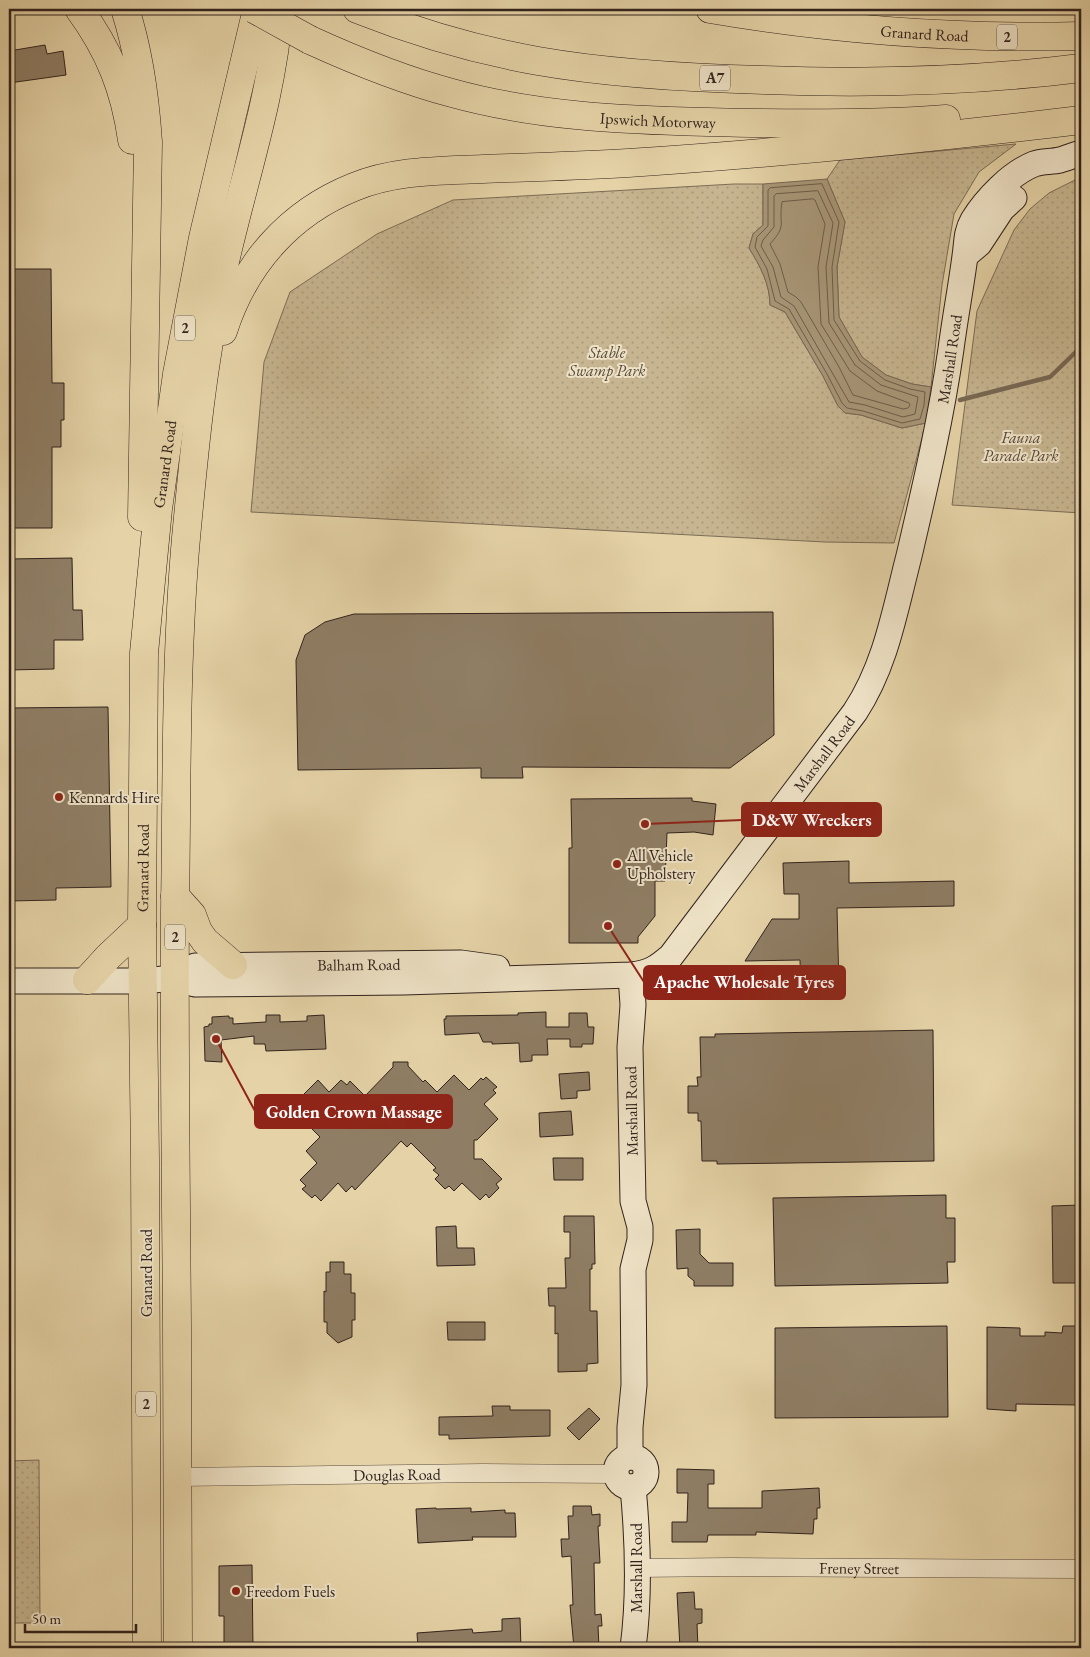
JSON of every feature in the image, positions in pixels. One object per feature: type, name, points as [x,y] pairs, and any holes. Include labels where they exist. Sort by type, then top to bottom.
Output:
[{"type":"highway","points":[[79,9],[100,40],[116,72],[130,127],[136,185],[143,438]]},
{"type":"highway","points":[[124,9],[140,72],[148,142],[143,438],[144,654]]},
{"type":"highway","name":"Ipswich Motorway","points":[[255,9],[310,40],[404,79],[452,94],[524,108],[599,118],[730,123],[894,122],[1081,108]]},
{"type":"highway","name":"Granard Road","points":[[147,1648],[142,925],[144,654],[158,509],[177,374],[203,238],[255,9]]},
{"type":"highway","name":"Granard Road","points":[[178,1648],[174,978],[180,650],[186,542],[212,319],[224,262],[260,128],[272,65],[279,9]]},
{"type":"highway","name":"A7","points":[[357,9],[421,32],[500,53],[556,64],[637,73],[740,79],[864,82],[984,77],[1081,68]]},
{"type":"highway","name":"Granard Road","points":[[710,9],[867,29],[991,37],[1081,36]]},
{"type":"highway","points":[[198,428],[215,358],[228,315],[252,268],[267,247],[298,218],[319,204],[355,186],[406,173],[618,163],[760,153],[930,138],[1081,120]]},
{"type":"highway","points":[[176,896],[192,915],[198,931],[205,942],[233,965]]},
{"type":"highway","points":[[88,980],[108,956],[142,925]]},
{"type":"street","name":"Marshall Road","points":[[633,1648],[637,1608],[636,1520],[627,1472],[634,1384],[633,1269],[626,1256],[623,1235],[623,1227],[632,1201],[630,1047],[633,1006],[631,975],[650,972],[671,956],[867,694],[884,655],[924,494],[939,422],[966,255],[979,244],[1002,209],[1028,185],[1070,157]]},
{"type":"street","name":"Balham Road","points":[[174,978],[195,966],[461,963],[543,977]]},
{"type":"street","name":"Balham Road","points":[[9,982],[143,981],[174,978],[195,984],[423,981],[631,975]]},
{"type":"street","name":"Douglas Road","points":[[177,1477],[627,1472]]},
{"type":"street","name":"Freney Street","points":[[637,1568],[1081,1569]]},
{"type":"green space","points":[[1016,144],[979,172],[954,214],[942,285],[931,387],[912,384],[886,375],[862,357],[839,317],[837,267],[845,222],[827,179],[840,160]]},
{"type":"green space","name":"Fauna Parade Park","points":[[1081,177],[1081,272],[1079,288],[1081,288],[1081,513],[952,505],[977,311],[1014,230],[1030,209],[1049,193]]},
{"type":"green space","name":"Stable Swamp Park","points":[[763,184],[763,225],[753,234],[749,248],[766,282],[770,305],[785,312],[823,376],[838,406],[845,413],[861,415],[902,428],[926,423],[894,543],[825,542],[251,512],[264,362],[290,292],[377,234],[453,200]]},
{"type":"green space","points":[[39,1460],[40,1623],[9,1623],[9,1461]]},
{"type":"water","points":[[827,179],[845,222],[837,267],[839,317],[862,357],[886,375],[912,384],[931,387],[926,423],[902,428],[861,415],[845,413],[838,406],[823,376],[785,312],[770,305],[766,282],[749,248],[753,234],[763,225],[763,184]]},
{"type":"building","points":[[45,45],[47,54],[63,51],[66,75],[9,83],[9,51]]},
{"type":"building","points":[[9,269],[51,269],[52,383],[64,383],[64,420],[61,420],[61,447],[52,447],[52,528],[9,528]]},
{"type":"building","points":[[72,558],[73,610],[82,610],[83,640],[54,640],[54,669],[9,670],[9,559]]},
{"type":"building","points":[[773,612],[774,735],[730,768],[522,767],[523,778],[481,778],[481,768],[298,770],[296,660],[305,635],[325,622],[354,614]]},
{"type":"building","name":"Kennards Hire","points":[[108,707],[111,887],[56,888],[56,900],[9,901],[9,708]]},
{"type":"building","points":[[692,798],[692,801],[716,804],[713,835],[694,832],[667,833],[665,881],[655,881],[655,916],[638,937],[638,943],[569,943],[569,848],[572,848],[571,799]]},
{"type":"building","points":[[849,861],[849,883],[954,881],[954,906],[837,908],[839,988],[830,988],[830,992],[801,993],[800,960],[745,961],[772,919],[799,919],[799,894],[784,894],[783,863]]},
{"type":"building","points":[[546,1012],[546,1027],[569,1027],[569,1013],[587,1013],[588,1027],[594,1027],[593,1044],[582,1044],[582,1047],[570,1047],[570,1039],[547,1039],[548,1055],[532,1055],[532,1061],[520,1062],[519,1043],[492,1044],[492,1042],[483,1042],[479,1033],[445,1035],[444,1019],[446,1019],[446,1016],[518,1015],[518,1013]]},
{"type":"building","points":[[266,1015],[280,1015],[280,1022],[307,1021],[307,1016],[324,1015],[326,1049],[266,1051],[265,1044],[254,1044],[254,1036],[221,1040],[222,1062],[205,1061],[204,1027],[212,1024],[212,1017],[229,1016],[229,1018],[233,1018],[233,1024],[266,1022]]},
{"type":"building","points":[[933,1030],[934,1161],[717,1164],[717,1161],[702,1161],[701,1121],[698,1121],[698,1113],[688,1113],[688,1086],[698,1086],[697,1077],[701,1077],[700,1037],[715,1037],[715,1034]]},
{"type":"building","points":[[393,1062],[408,1062],[408,1066],[423,1082],[425,1080],[437,1092],[454,1075],[469,1090],[481,1078],[483,1080],[486,1077],[497,1087],[493,1090],[496,1093],[484,1104],[498,1119],[477,1140],[474,1140],[474,1159],[482,1159],[502,1179],[496,1184],[499,1188],[489,1198],[486,1194],[480,1200],[462,1183],[454,1191],[449,1186],[445,1189],[435,1179],[439,1175],[433,1170],[436,1168],[411,1143],[407,1147],[401,1141],[355,1190],[352,1186],[346,1192],[338,1183],[321,1201],[315,1195],[312,1198],[302,1189],[306,1186],[300,1180],[317,1163],[306,1151],[320,1137],[302,1119],[316,1105],[304,1094],[318,1080],[329,1092],[341,1080],[347,1085],[350,1081],[365,1096],[393,1067]]},
{"type":"building","points":[[589,1072],[590,1090],[577,1091],[577,1098],[561,1099],[559,1074]]},
{"type":"building","points":[[571,1111],[573,1135],[540,1137],[539,1113]]},
{"type":"building","points":[[553,1158],[583,1158],[583,1180],[554,1180]]},
{"type":"building","points":[[946,1195],[946,1218],[955,1218],[955,1262],[947,1262],[948,1283],[775,1286],[773,1198]]},
{"type":"building","points":[[1081,1205],[1081,1283],[1053,1283],[1052,1206]]},
{"type":"building","points":[[564,1216],[594,1216],[595,1264],[592,1264],[592,1269],[590,1269],[590,1311],[597,1311],[598,1363],[587,1364],[587,1371],[558,1372],[558,1333],[555,1334],[555,1306],[549,1306],[548,1288],[566,1288],[565,1258],[570,1258],[570,1232],[564,1232]]},
{"type":"building","points":[[456,1226],[457,1248],[474,1248],[475,1265],[437,1266],[436,1227]]},
{"type":"building","points":[[700,1229],[700,1254],[709,1263],[733,1263],[733,1286],[694,1286],[694,1281],[688,1276],[688,1268],[677,1269],[676,1230]]},
{"type":"building","points":[[330,1262],[344,1262],[344,1274],[351,1274],[351,1293],[355,1293],[355,1320],[352,1320],[352,1337],[338,1343],[327,1333],[327,1322],[324,1322],[324,1291],[326,1292],[326,1272],[330,1272]]},
{"type":"building","points":[[447,1322],[485,1322],[485,1340],[448,1340]]},
{"type":"building","points":[[947,1326],[948,1417],[775,1418],[775,1328]]},
{"type":"building","points":[[1063,1326],[1077,1326],[1077,1405],[1016,1404],[1016,1411],[987,1409],[987,1327],[1020,1328],[1020,1336],[1045,1336],[1045,1332],[1062,1333]]},
{"type":"building","points":[[492,1406],[510,1406],[510,1410],[550,1410],[550,1436],[449,1439],[449,1435],[439,1435],[439,1417],[493,1416]]},
{"type":"building","points":[[589,1408],[600,1419],[579,1440],[567,1428]]},
{"type":"building","points":[[677,1469],[714,1470],[714,1484],[708,1484],[708,1508],[762,1508],[762,1491],[819,1488],[820,1508],[817,1508],[817,1519],[814,1519],[813,1534],[756,1532],[756,1535],[708,1535],[707,1542],[672,1542],[672,1522],[687,1522],[688,1493],[677,1493]]},
{"type":"building","points":[[573,1506],[591,1506],[592,1515],[600,1514],[600,1526],[598,1526],[600,1563],[594,1563],[595,1615],[601,1614],[602,1626],[598,1626],[599,1648],[574,1648],[570,1605],[573,1605],[571,1556],[562,1557],[561,1539],[569,1539],[568,1516],[573,1516]]},
{"type":"building","points":[[471,1508],[471,1512],[505,1510],[505,1513],[515,1513],[516,1537],[472,1537],[473,1540],[418,1543],[416,1509]]},
{"type":"building","name":"Freedom Fuels","points":[[252,1565],[253,1648],[224,1648],[224,1616],[219,1616],[219,1566]]},
{"type":"building","points":[[694,1592],[695,1609],[702,1609],[702,1623],[697,1624],[698,1648],[680,1648],[677,1593]]},
{"type":"building","points":[[520,1618],[521,1648],[418,1648],[417,1633],[472,1629],[473,1633],[502,1631],[502,1619]]},
{"type":"waterway","points":[[960,400],[1050,377],[1081,347]]},
{"type":"place","name":"Kennards Hire","points":[[59,797]]},
{"type":"place","name":"D&W Wreckers","points":[[645,824]]},
{"type":"place","name":"All Vehicle Upholstery","points":[[617,864]]},
{"type":"place","name":"Apache Wholesale Tyres","points":[[608,926]]},
{"type":"place","name":"Golden Crown Massage","points":[[216,1039]]},
{"type":"place","name":"Freedom Fuels","points":[[236,1591]]}]
